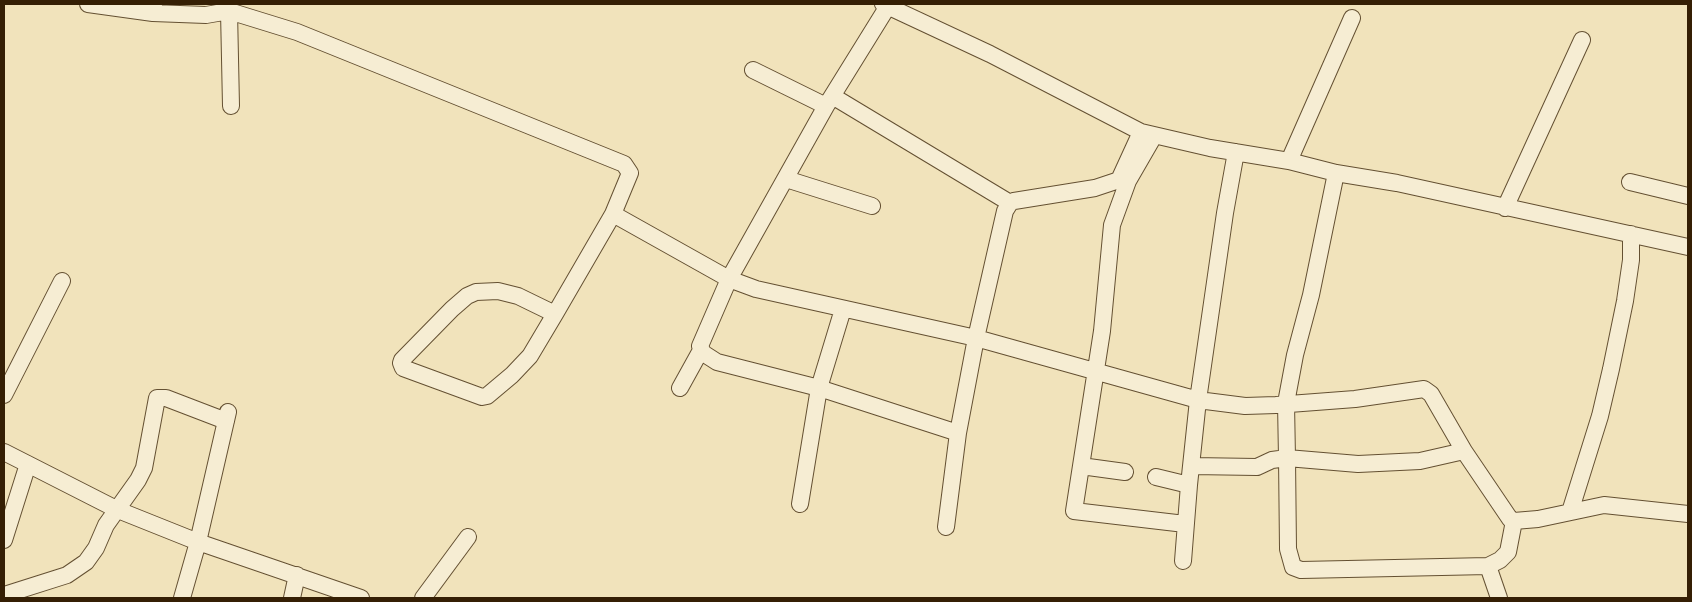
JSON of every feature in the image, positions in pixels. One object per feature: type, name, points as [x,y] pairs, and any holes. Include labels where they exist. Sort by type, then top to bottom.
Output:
[{"type":"street","points":[[88,4],[206,15],[223,9],[296,32],[384,66],[624,164],[629,169],[629,177],[613,214],[555,314],[530,356],[488,396],[476,396],[403,368],[401,364],[402,360],[452,309],[467,296],[476,292],[498,291],[518,296],[555,314]]},
{"type":"street","points":[[680,388],[700,350],[700,343],[729,279],[885,5],[990,54],[1148,134],[1289,161],[1336,173],[1397,183],[1688,247]]},
{"type":"street","points":[[223,9],[231,106]]},
{"type":"street","points":[[1289,161],[1352,18]]},
{"type":"street","points":[[1505,208],[1582,40]]},
{"type":"street","points":[[754,70],[830,101],[1010,203],[1095,188],[1119,180],[1148,134]]},
{"type":"street","points":[[1148,134],[1112,225],[1096,373],[1074,511],[1185,524]]},
{"type":"street","points":[[1183,561],[1198,400],[1236,152]]},
{"type":"street","points":[[1336,173],[1286,403],[1288,549],[1293,567],[1317,571],[1488,566],[1500,560],[1508,552],[1514,521]]},
{"type":"street","points":[[786,179],[872,206]]},
{"type":"street","points":[[1630,182],[1688,196]]},
{"type":"street","points":[[946,527],[958,433],[976,338],[1000,223],[1010,203]]},
{"type":"street","points":[[613,214],[729,279],[756,289],[976,338],[1198,400],[1245,406],[1355,399],[1424,389],[1431,394],[1464,451],[1510,518],[1514,521],[1604,505],[1688,514]]},
{"type":"street","points":[[1570,512],[1600,416],[1611,370],[1626,301],[1631,234]]},
{"type":"street","points":[[4,395],[62,281]]},
{"type":"street","points":[[800,504],[820,388],[843,309]]},
{"type":"street","points":[[700,350],[717,362],[820,388],[958,433]]},
{"type":"street","points":[[4,595],[43,584],[77,570],[96,548],[106,525],[134,488],[144,468],[157,398],[166,398],[227,416],[198,542],[182,598]]},
{"type":"street","points":[[1192,466],[1257,467],[1272,460],[1287,458],[1358,464],[1420,461],[1464,451]]},
{"type":"street","points":[[4,452],[118,510],[198,542],[361,598]]},
{"type":"street","points":[[4,540],[28,464]]},
{"type":"street","points":[[1081,466],[1125,472]]},
{"type":"street","points":[[1156,477],[1189,485]]},
{"type":"street","points":[[423,598],[468,537]]},
{"type":"street","points":[[1488,566],[1499,598]]},
{"type":"street","points":[[292,598],[297,575]]}]
